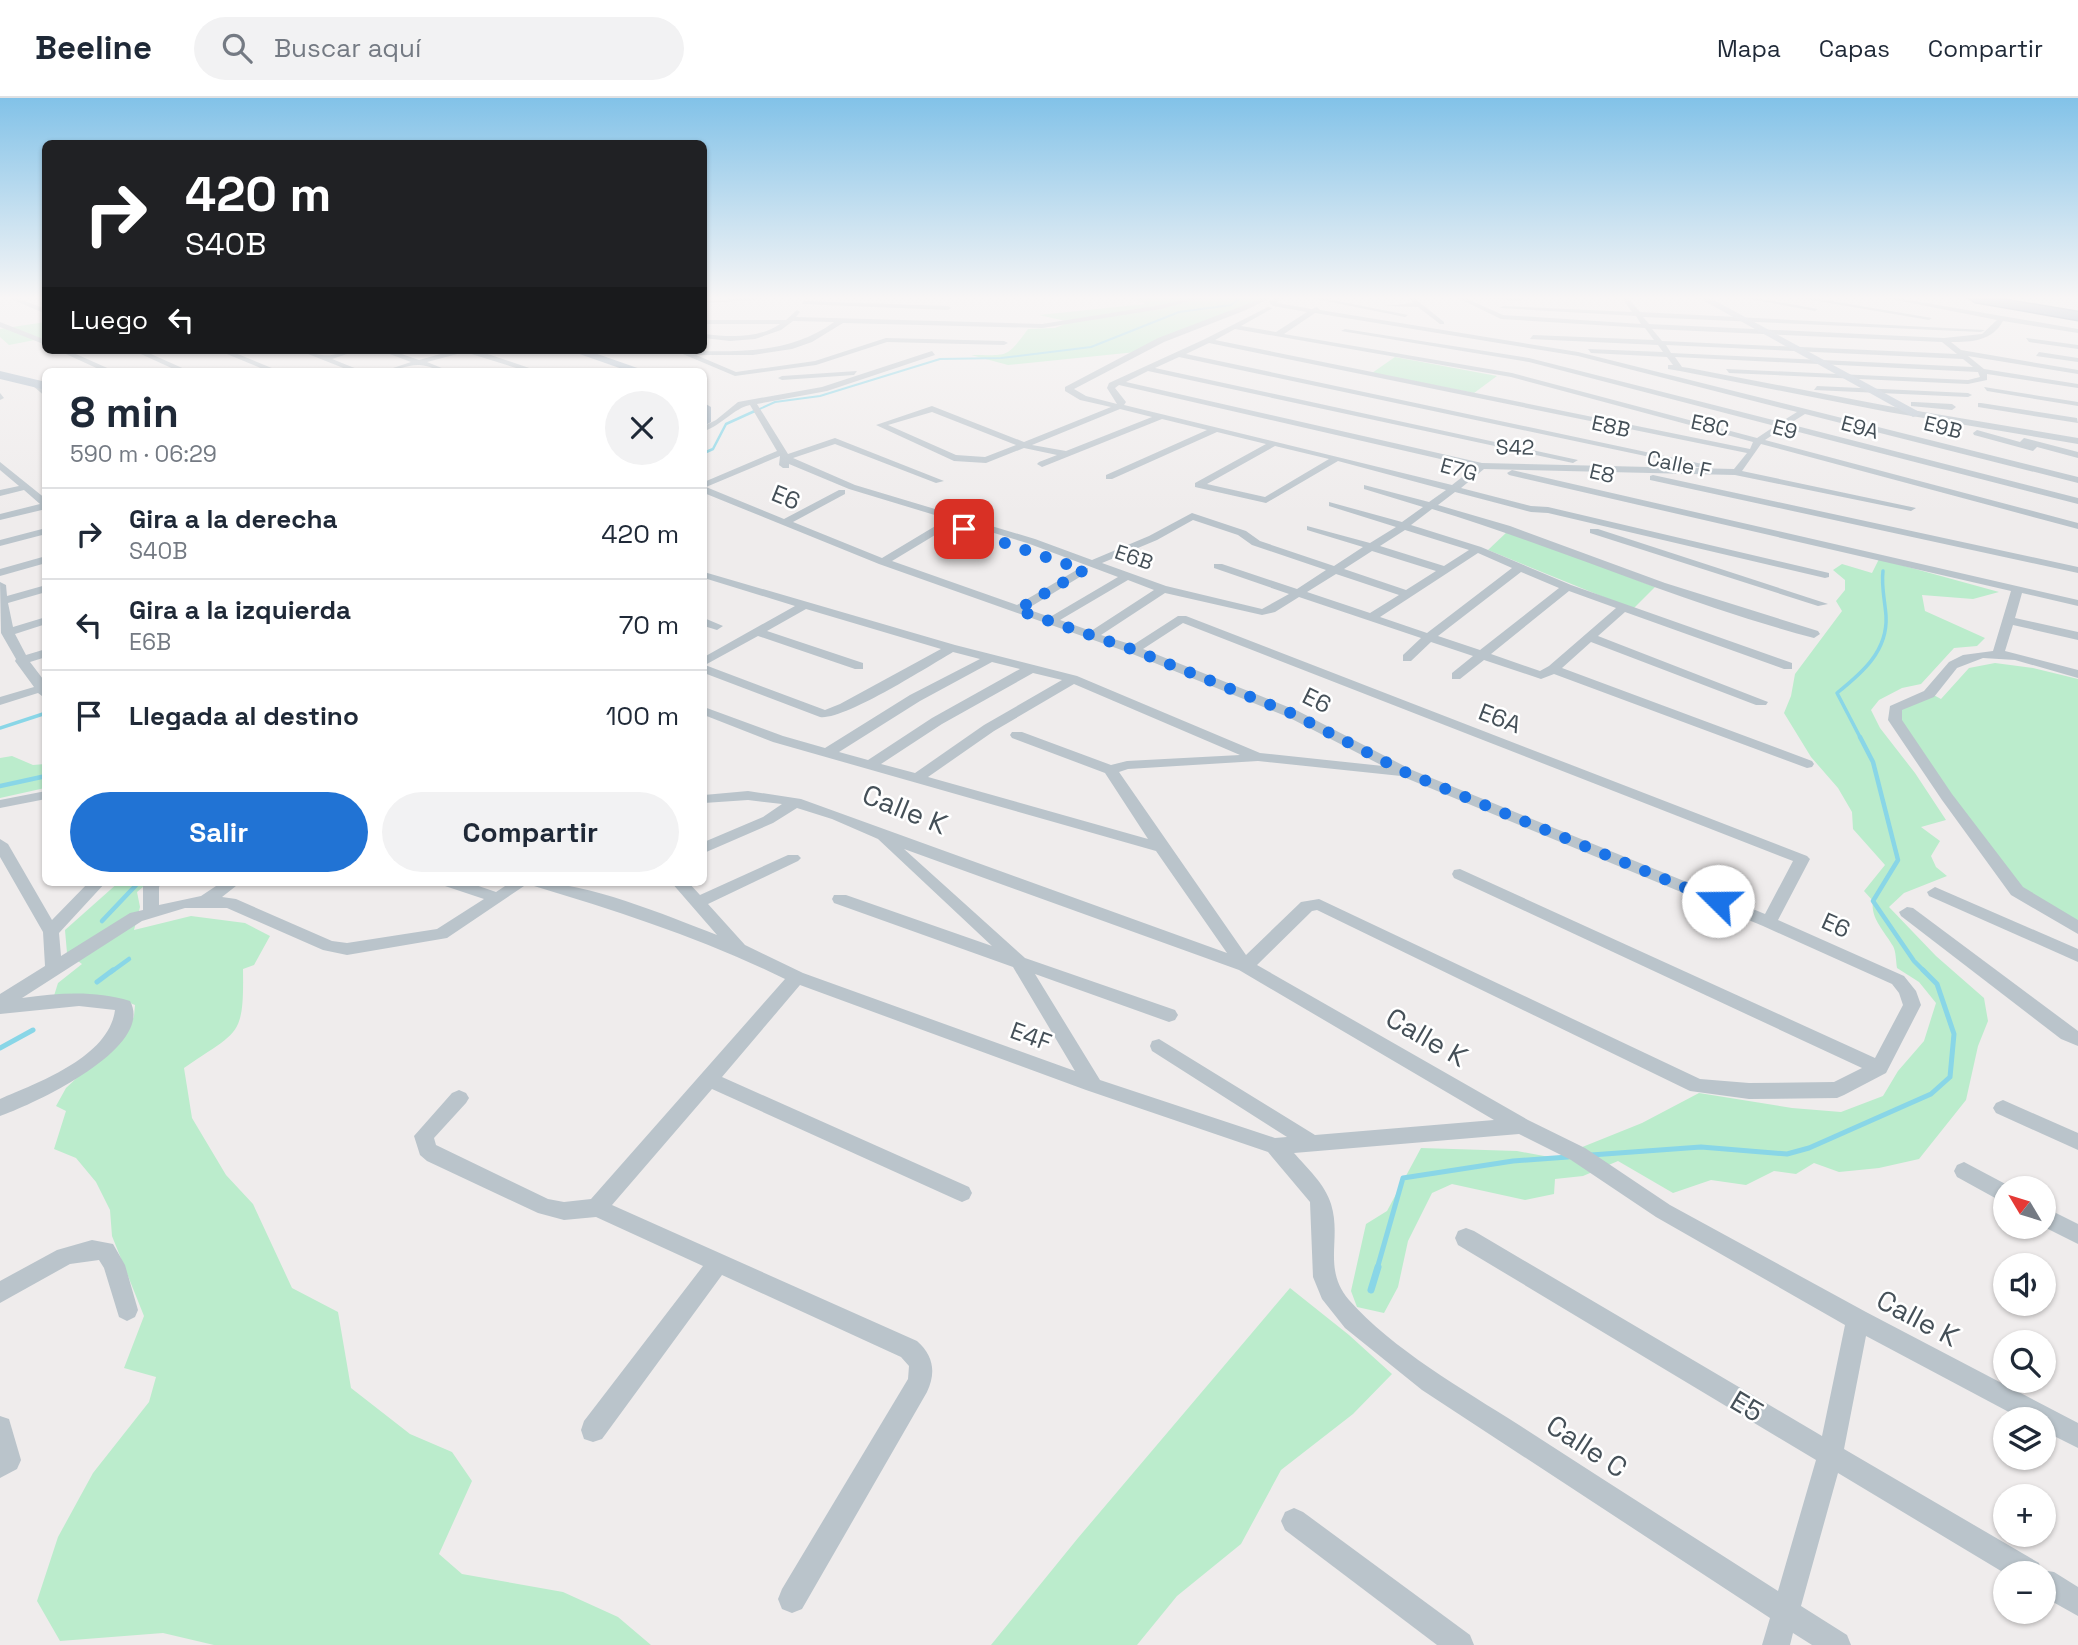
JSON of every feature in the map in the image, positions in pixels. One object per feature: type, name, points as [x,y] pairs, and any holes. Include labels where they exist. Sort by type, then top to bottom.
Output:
[{"type":"main road","points":[[0,373],[42,383]]},
{"type":"street","points":[[726,370],[759,379],[877,371]]},
{"type":"street","points":[[735,374],[763,370]]},
{"type":"street","name":"E7G","points":[[1102,370],[1069,387],[1069,391],[1083,398],[1337,458],[1531,509],[1548,510],[1825,575]]},
{"type":"street","points":[[1067,454],[1022,444],[934,410],[926,409],[880,425],[954,458],[986,460],[1022,444],[1119,407],[1122,402],[1111,388],[1117,382],[1146,370]]},
{"type":"street","name":"Calle F","points":[[1155,370],[2078,570]]},
{"type":"street","name":"E8B","points":[[1253,370],[1911,508]]},
{"type":"street","name":"E8C","points":[[1352,370],[1754,452]]},
{"type":"street","name":"E9","points":[[1484,370],[1512,375],[2078,526]]},
{"type":"street","points":[[1504,382],[1517,370]]},
{"type":"street","name":"E9A","points":[[1568,370],[2078,502]]},
{"type":"street","name":"E9B","points":[[1642,370],[2078,480]]},
{"type":"street","points":[[1685,370],[1874,407],[2075,441],[2077,417],[1981,405]]},
{"type":"street","points":[[1708,370],[1968,382],[1983,379],[1985,376],[1981,370]]},
{"type":"street","points":[[1838,370],[1917,414],[2078,458]]},
{"type":"street","points":[[1982,370],[2078,386]]},
{"type":"street","points":[[707,428],[719,422],[739,405],[820,390],[877,371]]},
{"type":"street","points":[[1632,387],[1657,374]]},
{"type":"street","name":"E8","points":[[1117,382],[2078,603]]},
{"type":"street","points":[[1736,393],[1752,383]]},
{"type":"street","points":[[1769,387],[1968,395]]},
{"type":"street","points":[[1987,389],[2078,404]]},
{"type":"street","points":[[1469,415],[1497,390]]},
{"type":"street","name":"E6B","points":[[752,402],[784,456],[784,465],[796,473],[842,492],[946,523],[987,532]]},
{"type":"street","points":[[1874,407],[1888,407],[1893,403],[1952,407]]},
{"type":"street","points":[[1736,472],[1754,452],[1759,440],[1805,410]]},
{"type":"street","points":[[1042,464],[1162,416]]},
{"type":"street","points":[[1109,477],[1217,429]]},
{"type":"street","points":[[707,486],[784,456],[835,441],[939,481]]},
{"type":"street","points":[[1274,443],[1198,485],[1258,500],[1269,499],[1337,458]]},
{"type":"street","name":"E6B","points":[[784,456],[852,487],[1089,567],[1129,575],[1163,589]]},
{"type":"street","name":"S42","points":[[1163,589],[1262,612],[1271,610],[1404,526],[1483,466],[1736,472]]},
{"type":"street","points":[[2,469],[42,501]]},
{"type":"street","points":[[0,494],[26,487]]},
{"type":"street","points":[[1367,487],[1506,528],[1661,585],[1814,634]]},
{"type":"street","name":"E6","points":[[707,488],[783,523],[883,562],[1134,650],[1293,714],[1407,773],[1769,922],[1898,980],[1907,991],[1912,1005],[1879,1068]]},
{"type":"street","points":[[783,523],[842,492]]},
{"type":"street","points":[[1333,504],[1477,549],[1567,587],[1788,666]]},
{"type":"street","points":[[0,517],[42,506]]},
{"type":"street","points":[[1506,528],[1531,509],[1542,515],[1822,604]]},
{"type":"street","points":[[1017,610],[1089,567],[1153,538],[1192,516],[1240,532],[1254,542],[1334,571],[1405,593]]},
{"type":"street","points":[[883,562],[946,523]]},
{"type":"street","points":[[1311,528],[1446,570]]},
{"type":"street","points":[[0,543],[42,532]]},
{"type":"street","points":[[1369,619],[1405,593],[1477,549]]},
{"type":"street","points":[[0,573],[42,560]]},
{"type":"street","points":[[1218,566],[1369,619],[1482,655],[1547,672],[1807,764]]},
{"type":"street","name":"E6B","points":[[1089,567],[1118,582],[1142,589],[1163,589]]},
{"type":"street","points":[[1407,658],[1520,567]]},
{"type":"street","points":[[1049,622],[1129,575]]},
{"type":"street","points":[[707,576],[951,648],[1073,679],[1258,757]]},
{"type":"street","points":[[0,585],[7,633],[22,661],[42,687]]},
{"type":"street","points":[[1456,676],[1567,587]]},
{"type":"street","points":[[1,601],[42,589]]},
{"type":"street","points":[[1091,636],[1163,589]]},
{"type":"street","points":[[1998,653],[2017,589]]},
{"type":"street","points":[[707,660],[806,604]]},
{"type":"street","points":[[1547,672],[1591,638],[1624,607]]},
{"type":"street","name":"E6A","points":[[1134,650],[1182,618],[1801,859],[1769,922]]},
{"type":"street","points":[[2009,620],[2078,636]]},
{"type":"street","points":[[7,633],[42,621]]},
{"type":"street","points":[[707,623],[717,626]]},
{"type":"street","points":[[757,632],[859,666]]},
{"type":"street","points":[[1591,638],[1760,702]]},
{"type":"street","points":[[707,670],[819,714],[839,710],[951,648]]},
{"type":"street","points":[[2078,674],[1998,653],[1974,657],[1952,665],[1930,693],[1903,702],[1895,709],[1895,720],[1947,797],[2017,891],[2078,928]]},
{"type":"street","points":[[22,661],[42,654]]},
{"type":"street","points":[[827,753],[908,702],[993,657]]},
{"type":"street","points":[[870,765],[937,720],[1032,668]]},
{"type":"street","points":[[916,779],[989,729],[1073,679]]},
{"type":"street","points":[[0,701],[42,690]]},
{"type":"street","points":[[707,712],[827,753],[1164,848]]},
{"type":"street","points":[[1017,735],[1111,770],[1127,765],[1258,757],[1407,773]]},
{"type":"street","points":[[1111,770],[1114,779],[1245,966],[1307,906],[1319,904],[1697,1086],[1749,1091],[1837,1090],[1879,1068]]},
{"type":"street","points":[[0,804],[42,795]]},
{"type":"street","name":"Calle K","points":[[707,799],[728,796],[796,802],[841,815],[878,834],[1245,966],[1521,1126],[1578,1154],[1663,1211],[1858,1320],[2072,1431]]},
{"type":"street","points":[[707,847],[768,820],[796,802]]},
{"type":"street","points":[[878,834],[1018,960],[1093,1085]]},
{"type":"street","points":[[0,844],[51,932],[61,964]]},
{"type":"street","points":[[699,902],[793,858]]},
{"type":"street","points":[[1460,874],[1879,1068]]},
{"type":"street","points":[[51,932],[94,886]]},
{"type":"street","points":[[144,914],[151,886]]},
{"type":"street","points":[[205,901],[227,886]]},
{"type":"street","points":[[463,886],[495,897]]},
{"type":"street","points":[[0,1005],[144,914],[185,902],[230,903],[328,946],[347,949],[434,936],[515,886]]},
{"type":"street","name":"E4F","points":[[553,886],[653,917],[739,949],[797,977],[1093,1085],[1275,1146],[1521,1126]]},
{"type":"street","points":[[683,886],[739,949]]},
{"type":"street","points":[[1935,892],[2078,956]]},
{"type":"street","points":[[839,899],[1169,1015]]},
{"type":"street","points":[[1907,912],[2067,1034],[2078,1039]]},
{"type":"street","points":[[597,1208],[797,977]]},
{"type":"street","points":[[0,1005],[76,1000],[115,1003],[124,1006],[125,1017],[122,1028],[83,1067],[0,1108]]},
{"type":"street","points":[[1159,1046],[1311,1142]]},
{"type":"street","points":[[708,1079],[962,1194]]},
{"type":"street","points":[[459,1098],[424,1136],[427,1149],[434,1155],[545,1207],[564,1211],[597,1208],[909,1349],[921,1362],[919,1384],[792,1599]]},
{"type":"street","points":[[2003,1108],[2078,1142]]},
{"type":"street","name":"Calle C","points":[[1275,1146],[1320,1200],[1324,1278],[1340,1306],[1366,1333],[1397,1354],[1430,1382],[1837,1645]]},
{"type":"street","points":[[1964,1171],[1993,1188]]},
{"type":"street","points":[[2056,1223],[2078,1236]]},
{"type":"street","name":"E5","points":[[1466,1238],[2009,1561]]},
{"type":"street","points":[[0,1293],[76,1252],[94,1248],[105,1251],[114,1265],[127,1310]]},
{"type":"street","points":[[593,1430],[719,1262]]},
{"type":"street","points":[[1776,1645],[1830,1456],[1858,1320]]},
{"type":"street","points":[[0,1428],[4,1462]]},
{"type":"street","points":[[1294,1521],[1460,1645]]},
{"type":"street","points":[[2056,1589],[2078,1602]]},
{"type":"green space","points":[[1376,370],[1466,370],[1497,376],[1474,393],[1372,373]]},
{"type":"green space","points":[[1508,531],[1655,587],[1633,609],[1488,550]]},
{"type":"green space","points":[[1879,559],[1999,592],[1973,599],[1922,595],[1925,611],[1985,638],[1977,646],[1954,648],[1921,684],[1902,688],[1879,700],[1871,710],[1880,728],[1915,773],[1946,820],[1921,827],[1940,841],[1931,856],[1936,867],[1947,876],[1904,893],[1889,907],[1936,956],[1984,998],[1988,1021],[1978,1046],[1966,1100],[1919,1159],[1879,1168],[1839,1172],[1814,1163],[1796,1174],[1774,1171],[1746,1185],[1711,1180],[1673,1193],[1618,1161],[1583,1176],[1555,1179],[1554,1194],[1525,1200],[1452,1184],[1432,1193],[1408,1241],[1398,1287],[1384,1313],[1357,1307],[1351,1291],[1366,1224],[1387,1211],[1421,1148],[1517,1151],[1555,1158],[1642,1123],[1699,1093],[1792,1108],[1841,1112],[1883,1096],[1898,1071],[1924,1041],[1936,1003],[1919,982],[1897,968],[1894,948],[1876,919],[1873,901],[1864,891],[1885,865],[1853,829],[1852,812],[1838,788],[1811,757],[1784,713],[1791,696],[1795,674],[1842,611],[1836,601],[1845,590],[1845,580],[1833,570],[1842,564],[1872,573]]},
{"type":"green space","points":[[1995,663],[2033,668],[2078,679],[2078,928],[2017,891],[1895,720],[1903,702],[1930,693],[1941,699],[1969,668]]},
{"type":"green space","points":[[12,756],[33,765],[42,764],[42,789],[0,798],[0,758]]},
{"type":"green space","points":[[114,886],[144,886],[137,892],[140,907],[134,930],[191,916],[245,923],[270,936],[254,965],[243,969],[242,1008],[234,1030],[217,1046],[184,1068],[192,1118],[226,1175],[253,1204],[292,1288],[338,1312],[351,1388],[410,1434],[452,1452],[472,1481],[439,1554],[462,1574],[563,1592],[618,1617],[651,1645],[214,1645],[163,1633],[60,1641],[37,1601],[58,1537],[93,1473],[149,1402],[156,1377],[124,1368],[144,1316],[112,1236],[110,1210],[96,1182],[76,1158],[54,1149],[66,1111],[56,1106],[66,1088],[129,1029],[135,1005],[120,999],[53,999],[58,983],[82,964],[67,953],[65,930]]},
{"type":"green space","points":[[1290,1288],[1392,1374],[1353,1414],[1281,1470],[1241,1544],[1177,1596],[1137,1645],[991,1645],[1078,1538]]},
{"type":"waterway","points":[[753,412],[775,402],[820,396],[904,370]]},
{"type":"waterway","points":[[707,452],[713,449],[726,424],[757,410]]},
{"type":"waterway","points":[[1861,739],[1837,693],[1872,660],[1883,640],[1886,616],[1883,571]]},
{"type":"waterway","points":[[0,728],[42,714]]},
{"type":"waterway","points":[[1591,1155],[1701,1147],[1787,1154],[1809,1148],[1931,1094],[1950,1077],[1954,1034],[1937,984],[1914,961],[1873,901],[1898,860],[1873,762],[1860,737]]},
{"type":"waterway","points":[[0,786],[42,777]]},
{"type":"waterway","points":[[102,921],[135,886]]},
{"type":"waterway","points":[[111,972],[129,959]]},
{"type":"waterway","points":[[97,982],[113,970]]},
{"type":"waterway","points":[[0,1048],[33,1030]]},
{"type":"waterway","points":[[1377,1269],[1403,1178],[1513,1161],[1568,1157]]},
{"type":"waterway","points":[[1371,1290],[1378,1267]]},
{"type":"route","points":[[964,529],[1084,570],[1017,610],[1134,650],[1293,714],[1407,773],[1718,901]]}]
